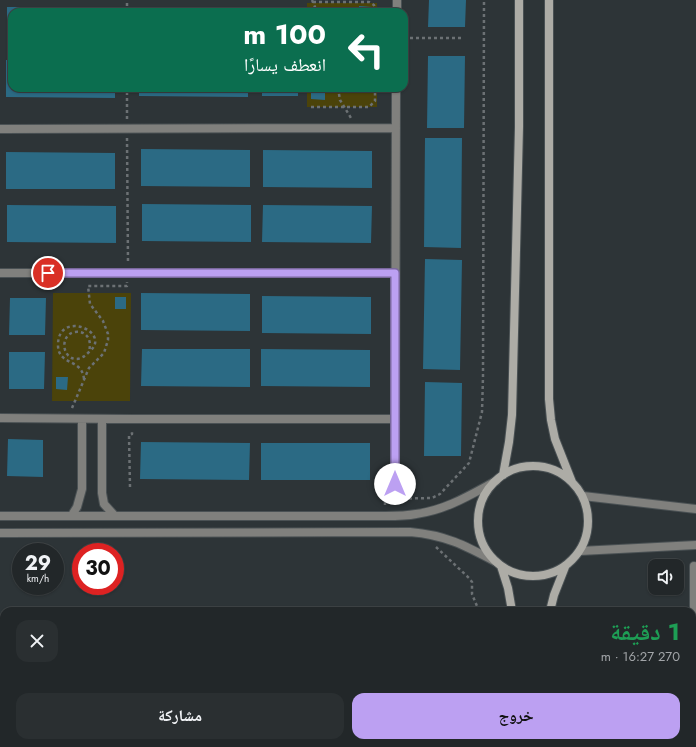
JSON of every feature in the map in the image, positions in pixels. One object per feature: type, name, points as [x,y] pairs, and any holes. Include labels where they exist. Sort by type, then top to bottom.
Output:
[{"type":"main road","points":[[503,475],[512,415],[519,127],[519,0]]},
{"type":"main road","points":[[549,0],[549,399],[555,439],[572,482],[582,496],[587,510],[588,524],[586,538],[580,551],[565,567],[552,573],[540,576],[526,576],[513,573],[499,564],[487,551],[480,537],[478,522],[480,507],[486,492],[503,475],[526,466],[538,466],[551,469],[562,474],[572,482]]},
{"type":"main road","points":[[499,564],[508,588],[511,607]]},
{"type":"main road","points":[[551,607],[565,567]]},
{"type":"street","points":[[395,484],[396,92]]},
{"type":"street","points":[[0,129],[396,128]]},
{"type":"street","points":[[0,273],[395,273]]},
{"type":"street","points":[[0,418],[395,419]]},
{"type":"street","points":[[72,515],[77,507],[82,489],[82,419]]},
{"type":"street","points":[[102,419],[102,493],[104,504],[114,515]]},
{"type":"street","points":[[0,516],[385,516],[415,514],[448,506],[496,481]]},
{"type":"street","points":[[582,496],[696,509]]},
{"type":"street","points":[[0,533],[410,532],[425,533],[451,540],[499,564]]},
{"type":"street","points":[[580,551],[696,545]]},
{"type":"street","points":[[694,566],[694,607]]},
{"type":"path","points":[[385,516],[385,499],[432,498],[440,494],[455,480],[469,463],[482,412],[484,377],[484,0]]},
{"type":"path","points":[[312,1],[369,2],[374,5],[375,8]]},
{"type":"path","points":[[408,38],[463,38]]},
{"type":"path","points":[[338,92],[338,96],[357,127]]},
{"type":"path","points":[[311,107],[369,107],[375,101],[375,92]]},
{"type":"path","points":[[84,380],[80,368],[60,355],[58,343],[62,332],[72,326],[82,326],[86,328],[93,335],[94,347],[88,353],[85,356],[77,359],[69,356],[66,352],[64,344],[68,336],[75,332],[84,334],[87,336],[90,344],[88,353]]},
{"type":"path","points":[[130,487],[129,435],[132,434],[132,419]]},
{"type":"path","points":[[434,546],[472,582],[472,594],[477,607]]},
{"type":"shaded area","points":[[307,3],[377,3],[377,8],[307,8]]},
{"type":"shaded area","points":[[307,92],[377,92],[377,107],[307,107]]},
{"type":"shaded area","points":[[53,293],[131,293],[130,401],[52,401]]},
{"type":"building","points":[[429,0],[466,0],[465,27],[428,27]]},
{"type":"building","points":[[359,6],[372,7],[372,8],[359,8]]},
{"type":"building","points":[[7,7],[116,7],[8,8],[7,44]]},
{"type":"building","points":[[140,7],[249,8],[140,8]]},
{"type":"building","points":[[266,7],[302,7],[302,8]]},
{"type":"building","points":[[428,56],[465,56],[464,128],[427,128]]},
{"type":"building","points":[[6,60],[8,60],[8,92],[115,92],[115,98],[6,97]]},
{"type":"building","points":[[139,92],[248,92],[248,97],[139,96]]},
{"type":"building","points":[[262,92],[298,92],[298,96],[262,96]]},
{"type":"building","points":[[311,92],[325,92],[325,100],[311,99]]},
{"type":"building","points":[[425,138],[462,138],[461,248],[424,247]]},
{"type":"building","points":[[141,149],[250,150],[250,187],[141,186]]},
{"type":"building","points":[[263,150],[372,151],[372,188],[263,187]]},
{"type":"building","points":[[6,152],[115,153],[115,189],[6,189]]},
{"type":"building","points":[[142,204],[251,205],[251,242],[142,241]]},
{"type":"building","points":[[7,205],[116,206],[116,243],[7,242]]},
{"type":"building","points":[[263,205],[372,206],[371,243],[262,242]]},
{"type":"building","points":[[425,259],[462,260],[460,370],[423,369]]},
{"type":"building","points":[[141,293],[250,294],[250,331],[141,330]]},
{"type":"building","points":[[262,296],[371,297],[371,334],[262,333]]},
{"type":"building","points":[[115,297],[126,297],[126,309],[115,309]]},
{"type":"building","points":[[10,298],[46,298],[45,335],[9,335]]},
{"type":"building","points":[[142,349],[250,349],[250,387],[141,386]]},
{"type":"building","points":[[261,349],[370,350],[370,387],[261,386]]},
{"type":"building","points":[[9,352],[45,352],[44,389],[9,389]]},
{"type":"building","points":[[56,377],[68,377],[67,390],[56,389]]},
{"type":"building","points":[[425,382],[462,383],[461,456],[424,456]]},
{"type":"building","points":[[8,439],[43,440],[43,477],[7,476]]},
{"type":"building","points":[[141,442],[250,443],[249,480],[140,479]]},
{"type":"building","points":[[261,443],[370,443],[370,480],[261,480]]},
{"type":"route","points":[[48,273],[395,273],[395,484]]}]
